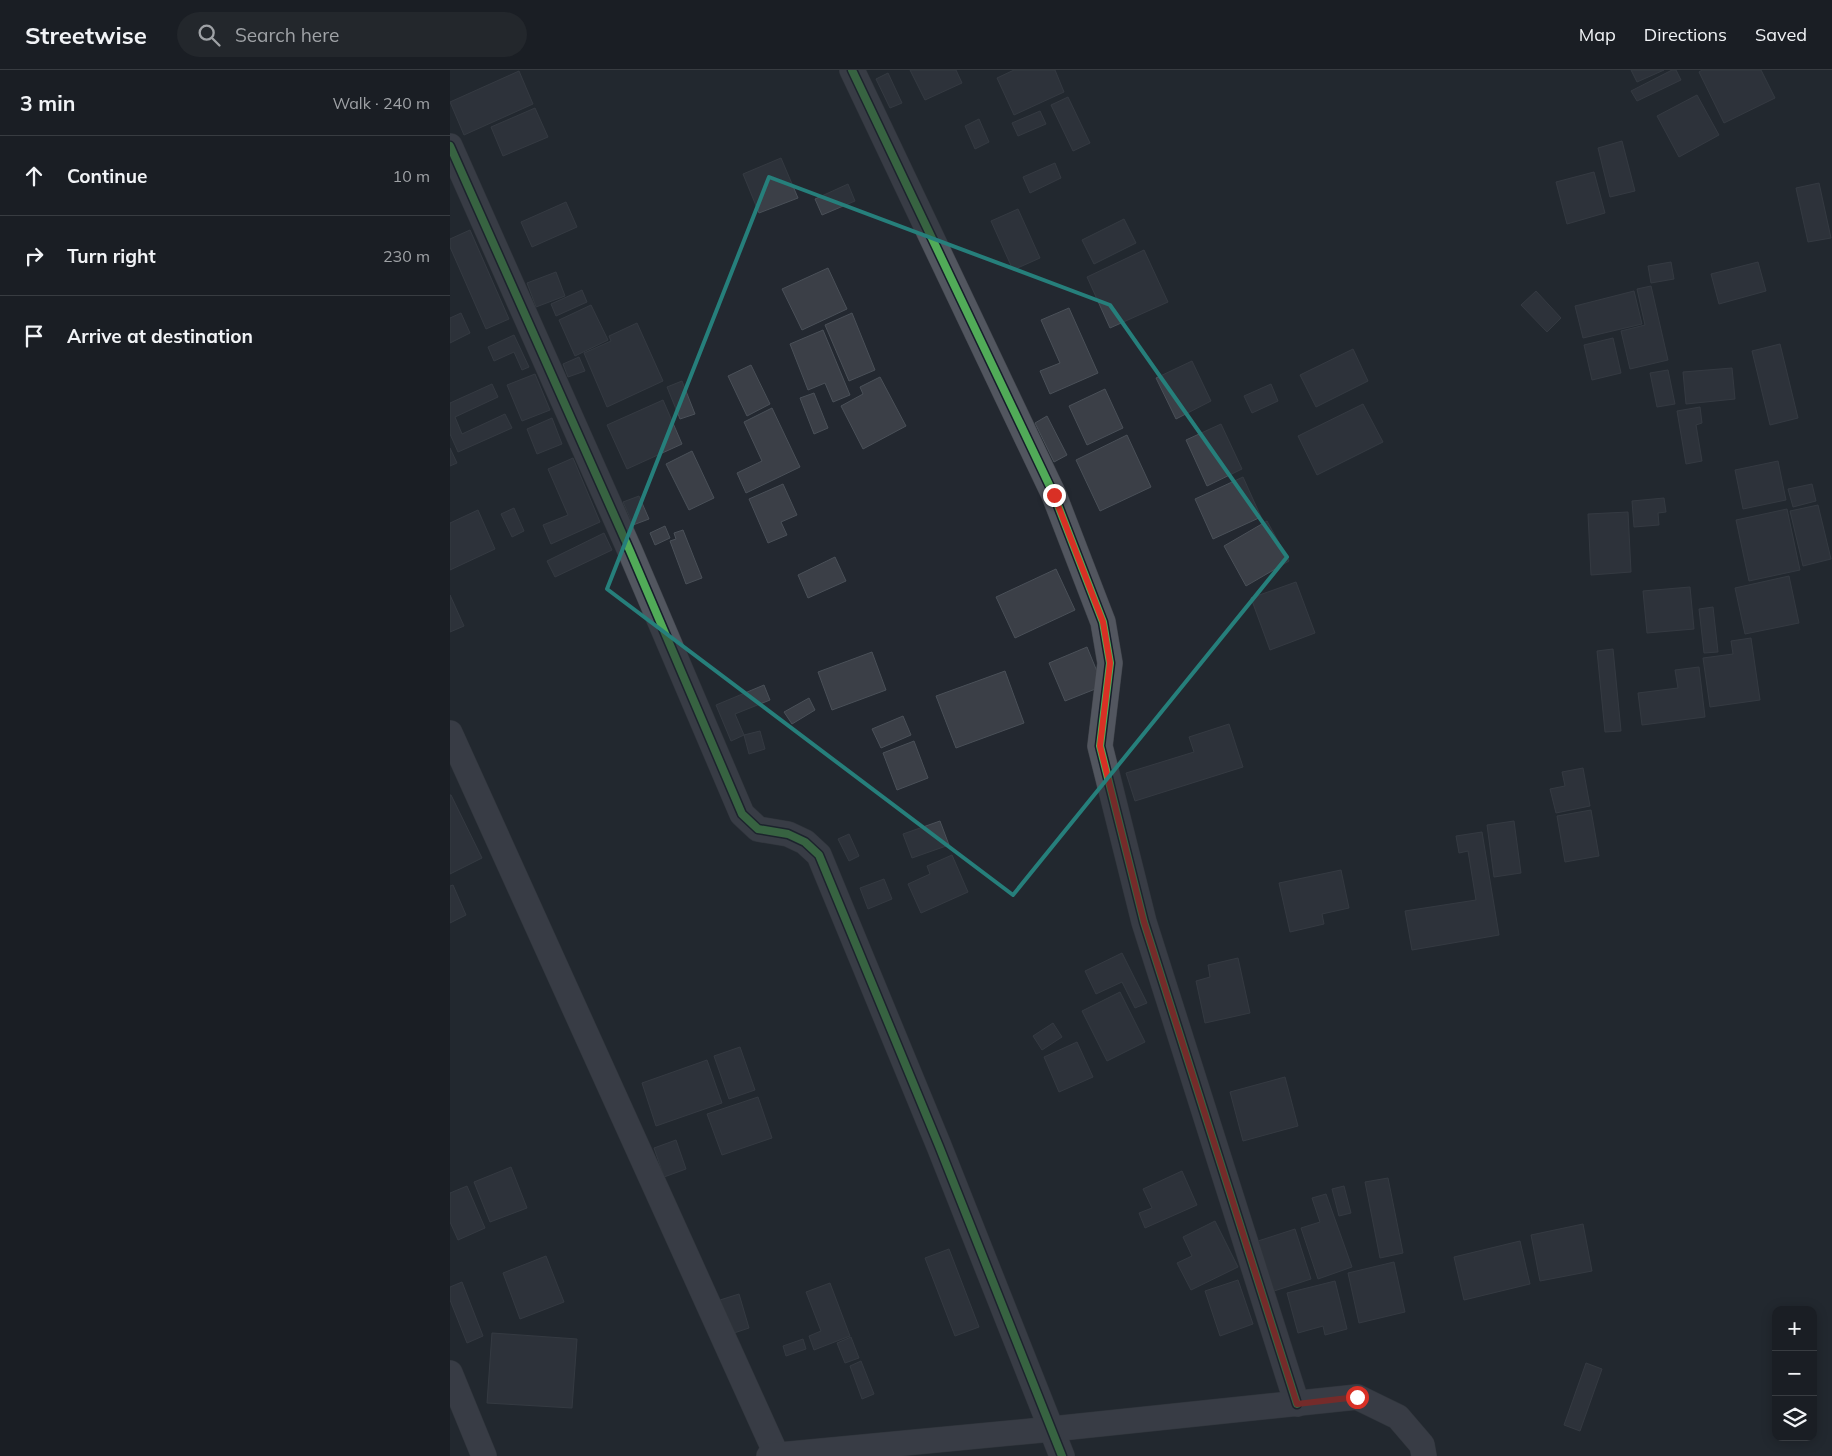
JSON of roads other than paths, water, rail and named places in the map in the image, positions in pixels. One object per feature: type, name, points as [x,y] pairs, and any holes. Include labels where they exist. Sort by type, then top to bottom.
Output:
[{"type":"street","points":[[852,70],[1054,495],[1103,622],[1110,663],[1100,746],[1144,922],[1297,1404]]},
{"type":"street","points":[[450,146],[630,552],[742,814],[758,829],[788,834],[805,842],[819,855],[939,1146],[1062,1456]]},
{"type":"street","points":[[450,733],[774,1456],[1357,1397],[1398,1417],[1422,1445],[1424,1456]]},
{"type":"street","points":[[450,1373],[484,1456]]}]
